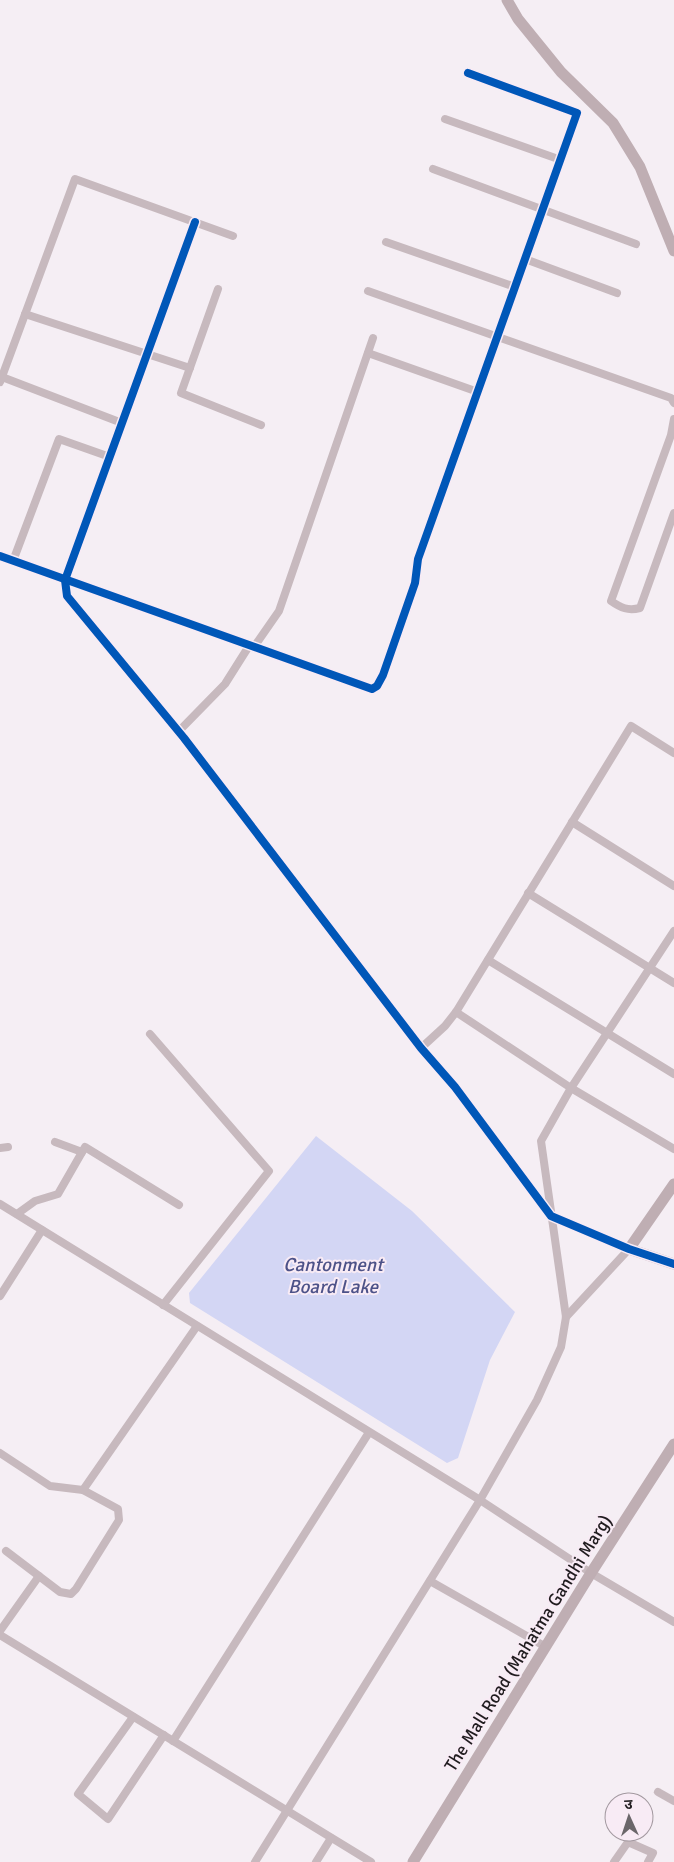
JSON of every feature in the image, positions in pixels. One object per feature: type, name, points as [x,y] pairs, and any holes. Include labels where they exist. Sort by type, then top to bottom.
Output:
[{"type":"street","points":[[506,0],[518,19],[561,72],[613,123],[640,167],[674,251]]},
{"type":"street","points":[[0,556],[372,689],[377,686],[383,675],[415,583],[418,559],[577,113],[468,73]]},
{"type":"street","points":[[445,119],[561,160]]},
{"type":"street","points":[[433,170],[636,244]]},
{"type":"street","points":[[122,423],[1,380],[75,179],[233,236]]},
{"type":"street","points":[[195,222],[65,580],[67,596],[178,732],[421,1048],[455,1087],[551,1216],[628,1249],[674,1264]]},
{"type":"street","points":[[386,242],[515,287]]},
{"type":"street","points":[[525,259],[617,293]]},
{"type":"street","points":[[218,288],[181,393],[261,426]]},
{"type":"street","points":[[368,291],[671,398],[674,403]]},
{"type":"street","points":[[25,314],[190,368]]},
{"type":"street","points":[[178,732],[225,684],[251,646],[279,611],[373,338]]},
{"type":"street","points":[[368,353],[478,392]]},
{"type":"street","points":[[674,419],[672,437],[610,601],[621,608],[631,610],[640,608],[674,513]]},
{"type":"street","points":[[13,561],[58,439],[110,457]]},
{"type":"street","points":[[421,1048],[445,1026],[456,1012],[631,726],[674,753]]},
{"type":"street","points":[[572,822],[674,886]]},
{"type":"street","points":[[528,893],[674,984]]},
{"type":"street","points":[[255,1862],[480,1500],[538,1400],[561,1347],[566,1317],[541,1141],[571,1088],[674,931]]},
{"type":"street","points":[[488,960],[674,1074]]},
{"type":"street","points":[[456,1012],[571,1088],[674,1149]]},
{"type":"street","points":[[150,1034],[269,1171],[186,1272],[163,1305]]},
{"type":"street","points":[[55,1142],[82,1152]]},
{"type":"street","points":[[17,1214],[36,1202],[58,1194],[85,1147],[179,1204]]},
{"type":"street","points":[[566,1317],[628,1249],[674,1184]]},
{"type":"street","points":[[0,1204],[368,1434],[480,1500],[591,1573],[674,1622]]},
{"type":"street","points":[[0,1296],[42,1230]]},
{"type":"street","points":[[83,1490],[197,1326]]},
{"type":"street","points":[[173,1741],[368,1434]]},
{"type":"street","name":"The Mall Road (Mahatma Gandhi Marg)","points":[[413,1862],[591,1573],[674,1444]]},
{"type":"street","points":[[0,1453],[50,1486],[83,1490],[118,1509],[120,1520],[71,1594],[60,1592],[6,1551]]},
{"type":"street","points":[[0,1631],[39,1576]]},
{"type":"street","points":[[430,1580],[546,1647]]},
{"type":"street","points":[[0,1635],[371,1862]]},
{"type":"street","points":[[133,1716],[78,1794],[108,1819],[164,1736]]},
{"type":"street","points":[[658,1792],[674,1801]]},
{"type":"street","points":[[316,1862],[331,1838]]},
{"type":"street","points":[[614,1862],[628,1842],[653,1853],[648,1862]]},
{"type":"water","name":"Cantonment Board Lake","points":[[316,1136],[412,1211],[515,1312],[490,1360],[458,1458],[447,1463],[190,1303],[189,1293]]},
{"type":"cycle path","points":[[0,556],[372,689],[377,686],[383,675],[415,583],[418,559],[577,113],[468,73]]},
{"type":"cycle path","points":[[195,222],[65,580],[67,596],[184,738],[421,1048],[455,1087],[551,1216],[629,1249],[674,1264]]}]
